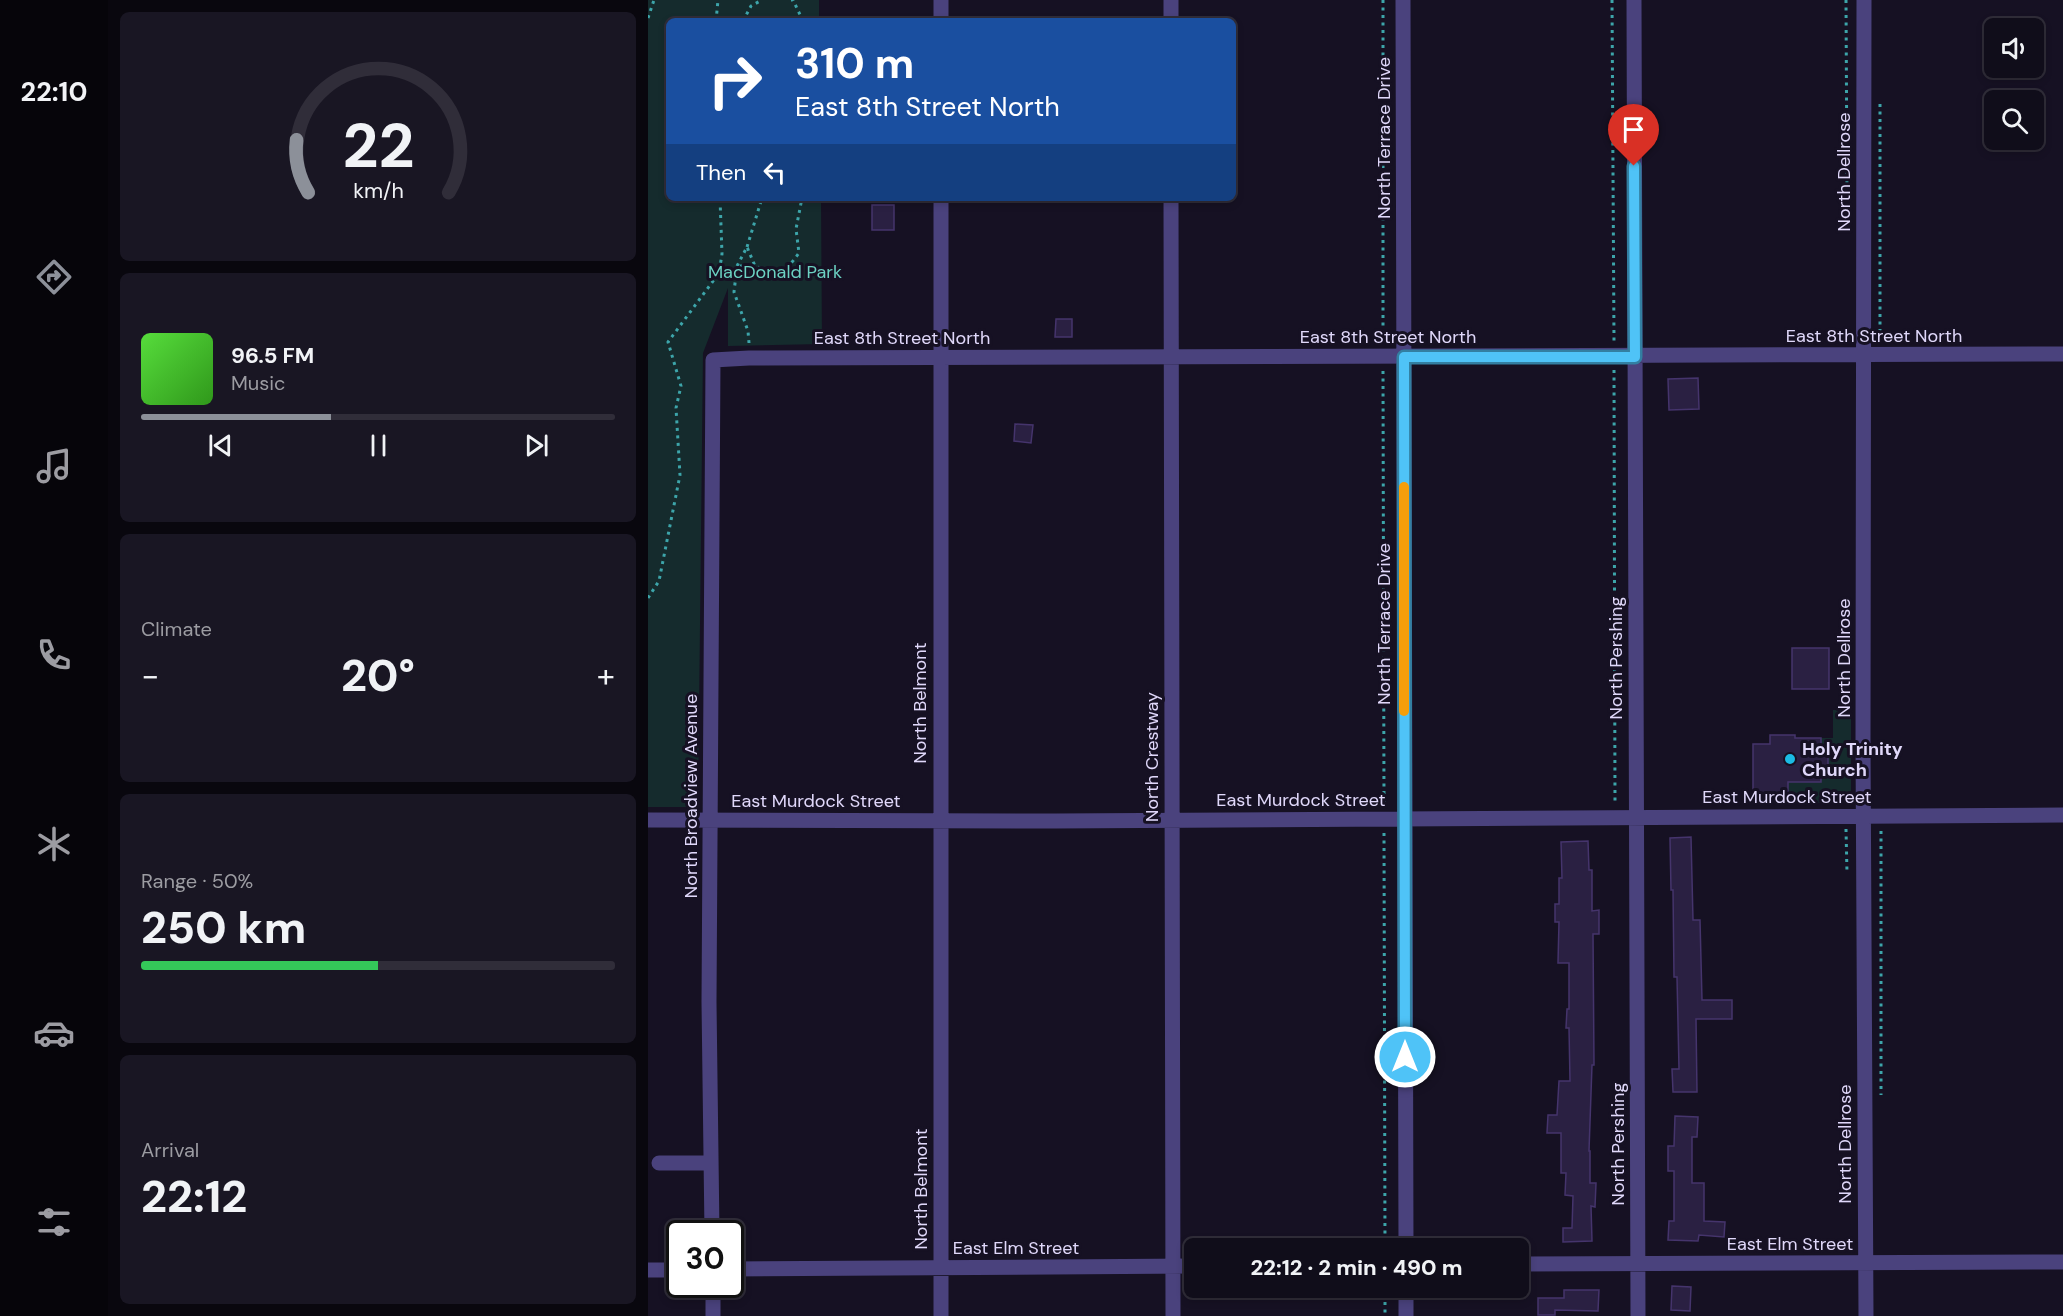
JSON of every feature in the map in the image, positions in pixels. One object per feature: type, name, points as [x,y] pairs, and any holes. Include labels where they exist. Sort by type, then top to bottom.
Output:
[{"type":"street","points":[[941,0],[941,18]]},
{"type":"street","points":[[1171,0],[1171,18]]},
{"type":"street","name":"North Terrace Drive","points":[[1403,0],[1406,1238]]},
{"type":"street","name":"North Pershing","points":[[1634,0],[1638,1316]]},
{"type":"street","name":"North Dellrose","points":[[1864,0],[1866,1316]]},
{"type":"street","name":"North Belmont","points":[[941,201],[941,1316]]},
{"type":"street","name":"North Crestway","points":[[1171,201],[1173,1316]]},
{"type":"street","name":"East 8th Street North","points":[[713,360],[941,357],[1635,357],[2063,354]]},
{"type":"street","name":"North Broadview Avenue","points":[[712,1220],[709,1002],[713,360]]},
{"type":"street","name":"East Murdock Street","points":[[648,820],[940,821],[2063,815]]},
{"type":"street","points":[[659,1163],[711,1163]]},
{"type":"street","name":"East Elm Street","points":[[1529,1264],[2063,1262]]},
{"type":"street","name":"East Elm Street","points":[[744,1269],[1184,1266]]},
{"type":"street","points":[[648,1270],[666,1270]]},
{"type":"street","points":[[713,1298],[713,1316]]},
{"type":"street","points":[[1406,1298],[1406,1316]]},
{"type":"path","points":[[648,18],[654,0]]},
{"type":"path","points":[[716,18],[718,0]]},
{"type":"path","points":[[745,18],[751,6],[762,0]]},
{"type":"path","points":[[793,0],[802,18]]},
{"type":"path","points":[[1383,0],[1385,1238]]},
{"type":"path","points":[[1612,0],[1615,803]]},
{"type":"path","points":[[1846,0],[1847,201]]},
{"type":"path","points":[[1880,94],[1880,339]]},
{"type":"path","points":[[648,598],[659,581],[680,475],[676,408],[681,386],[668,342],[719,273],[722,254],[720,201]]},
{"type":"path","points":[[749,358],[748,331],[734,292],[737,266],[747,247],[761,201]]},
{"type":"path","points":[[737,266],[755,266],[771,272],[789,267],[799,253],[796,229],[801,201]]},
{"type":"path","points":[[747,247],[755,266]]},
{"type":"path","points":[[1385,1298],[1385,1316]]},
{"type":"green space","name":"MacDonald Park","points":[[648,0],[819,0],[819,18],[666,18],[666,201],[821,201],[822,344],[728,346],[728,288],[703,353],[698,807],[648,807]]},
{"type":"green space","points":[[1833,710],[1848,710],[1851,714],[1851,799],[1847,803],[1788,803],[1788,782],[1821,782],[1828,746],[1821,746],[1821,738],[1833,738]]},
{"type":"building","points":[[872,205],[894,205],[894,230],[872,230]]},
{"type":"building","points":[[1056,319],[1072,319],[1072,337],[1055,337]]},
{"type":"building","points":[[1698,378],[1699,409],[1669,410],[1668,379]]},
{"type":"building","points":[[1015,424],[1033,425],[1031,443],[1014,441]]},
{"type":"building","points":[[1792,648],[1829,648],[1829,689],[1792,689]]},
{"type":"building","name":"Holy Trinity Church","points":[[1770,735],[1821,738],[1821,746],[1828,746],[1828,773],[1821,773],[1821,782],[1788,782],[1788,793],[1753,793],[1753,744],[1770,744]]},
{"type":"building","points":[[1691,837],[1693,920],[1700,920],[1702,1000],[1732,1000],[1732,1019],[1696,1019],[1697,1092],[1673,1092],[1672,1069],[1679,1069],[1670,838]]},
{"type":"building","points":[[1588,841],[1589,870],[1592,870],[1592,911],[1599,910],[1599,934],[1593,934],[1594,1065],[1592,1065],[1589,1151],[1590,1183],[1596,1183],[1595,1207],[1591,1206],[1592,1241],[1563,1242],[1563,1228],[1572,1228],[1573,1196],[1565,1195],[1566,1173],[1561,1173],[1561,1133],[1547,1133],[1548,1115],[1557,1115],[1559,1081],[1570,1081],[1569,1028],[1566,1028],[1567,1009],[1569,1009],[1569,963],[1558,963],[1559,922],[1555,922],[1555,904],[1559,904],[1559,878],[1562,878],[1561,842]]},
{"type":"building","points":[[1675,1116],[1698,1117],[1697,1137],[1692,1137],[1692,1183],[1704,1183],[1704,1221],[1725,1222],[1724,1237],[1699,1235],[1698,1241],[1668,1240],[1669,1221],[1674,1221],[1674,1171],[1668,1171],[1668,1146],[1674,1146]]},
{"type":"building","points":[[1672,1286],[1691,1287],[1690,1311],[1671,1310]]},
{"type":"building","points":[[1564,1290],[1599,1290],[1598,1311],[1555,1310],[1555,1315],[1538,1315],[1538,1298],[1564,1298]]},
{"type":"slow traffic","points":[[1404,487],[1404,711]]},
{"type":"place","name":"Holy Trinity Church","points":[[1790,759]]},
{"type":"route","points":[[1405,1057],[1404,357],[1635,357],[1634,166]]}]
